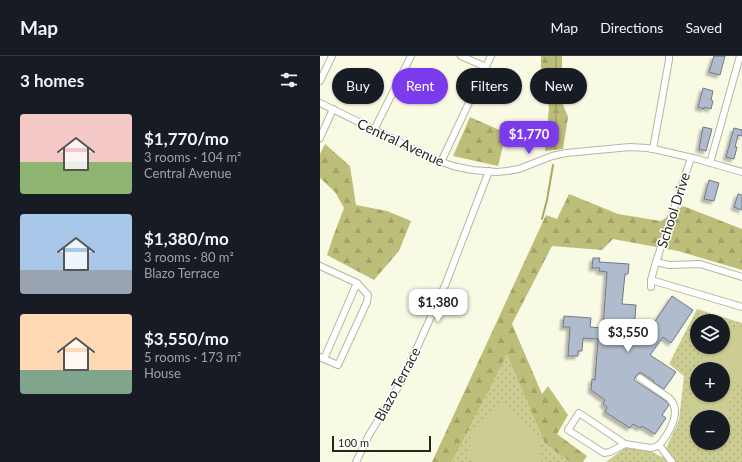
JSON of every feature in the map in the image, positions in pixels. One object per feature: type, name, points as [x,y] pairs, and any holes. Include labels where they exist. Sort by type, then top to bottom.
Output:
[{"type":"street","points":[[320,81],[332,56]]},
{"type":"street","points":[[374,130],[411,56]]},
{"type":"street","points":[[461,56],[486,68],[491,56]]},
{"type":"street","points":[[653,149],[669,56]]},
{"type":"street","points":[[710,163],[740,56]]},
{"type":"street","name":"Central Avenue","points":[[320,103],[434,159],[453,166],[472,170],[507,171],[519,169],[552,156],[566,153],[630,147],[653,149],[742,172]]},
{"type":"street","points":[[441,162],[469,104]]},
{"type":"street","points":[[320,138],[333,109]]},
{"type":"street","name":"School Drive","points":[[691,158],[656,262],[651,283],[742,307]]},
{"type":"street","name":"Blazo Terrace","points":[[356,462],[369,435],[403,379],[446,283],[489,171]]},
{"type":"street","points":[[656,262],[669,265],[700,264],[742,277]]},
{"type":"street","points":[[320,266],[357,283],[368,295],[367,302],[338,365],[322,358],[357,283]]},
{"type":"street","points":[[625,444],[610,452],[604,453],[568,430],[579,413],[625,444],[651,448],[659,445],[673,424],[675,414],[674,405],[669,398],[640,378]]},
{"type":"street","points":[[659,445],[672,462]]},
{"type":"green space","points":[[541,56],[562,56],[562,68],[541,68]]},
{"type":"green space","points":[[548,104],[563,104],[568,117],[563,149],[545,151]]},
{"type":"green space","points":[[470,117],[506,133],[498,166],[453,156]]},
{"type":"green space","points":[[325,144],[350,166],[356,205],[387,211],[411,221],[399,251],[374,280],[327,255],[344,208],[335,192],[320,178],[320,154]]},
{"type":"green space","points":[[569,194],[618,214],[661,221],[683,206],[742,229],[742,270],[678,251],[613,239],[602,250],[552,246],[512,324],[542,394],[548,386],[568,415],[557,434],[587,456],[583,462],[570,462],[545,444],[507,355],[452,462],[432,462],[546,215],[557,219]]},
{"type":"green space","points":[[697,309],[713,314],[694,314]]},
{"type":"green space","points":[[730,319],[742,323],[742,462],[606,462],[625,448],[650,451],[662,457],[679,420],[684,376],[669,364],[690,323],[690,354],[730,354]]},
{"type":"green space","points":[[730,326],[742,330],[742,385],[730,381],[730,362],[704,362],[701,354],[730,354]]},
{"type":"green space","points":[[507,355],[545,444],[570,462],[452,462]]},
{"type":"green space","points":[[730,384],[732,384],[730,400]]},
{"type":"green space","points":[[690,399],[690,402],[730,402],[729,410],[690,411],[688,405]]},
{"type":"green space","points":[[503,400],[538,436],[541,462],[473,462],[468,456],[472,431]]},
{"type":"building","points":[[714,56],[725,56],[720,75],[709,72]]},
{"type":"building","points":[[703,88],[713,91],[711,109],[698,107]]},
{"type":"building","points":[[703,127],[712,129],[706,151],[699,149]]},
{"type":"building","points":[[734,128],[742,130],[742,136],[738,135],[734,159],[726,157]]},
{"type":"building","points":[[709,180],[719,183],[714,201],[704,199]]},
{"type":"building","points":[[738,194],[742,195],[742,210],[734,207]]},
{"type":"building","points":[[593,258],[600,258],[599,262],[629,264],[628,274],[625,274],[622,304],[636,305],[634,330],[646,335],[672,296],[693,310],[671,343],[663,337],[650,355],[676,372],[664,389],[640,372],[634,380],[666,401],[669,405],[662,415],[666,418],[655,434],[642,426],[640,428],[633,424],[630,428],[605,412],[607,407],[603,404],[605,400],[591,390],[592,379],[595,380],[598,339],[583,338],[582,351],[578,351],[578,356],[568,356],[570,327],[563,327],[564,316],[591,318],[590,327],[603,328],[607,272],[599,271],[600,268],[592,268]]},
{"type":"waterway","points":[[555,148],[556,56]]},
{"type":"waterway","points":[[542,219],[553,165]]}]
